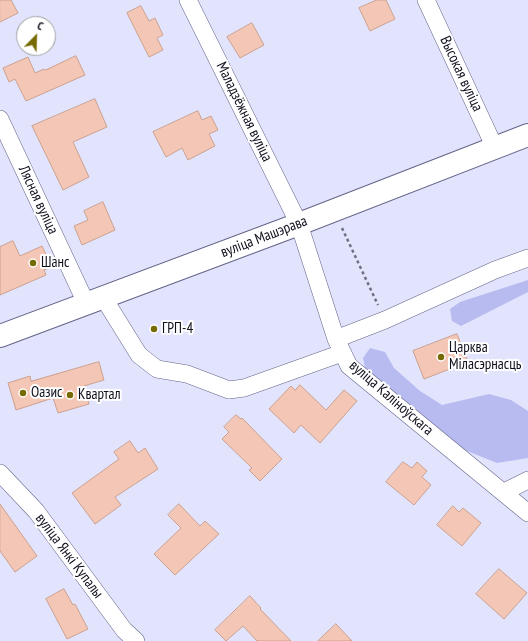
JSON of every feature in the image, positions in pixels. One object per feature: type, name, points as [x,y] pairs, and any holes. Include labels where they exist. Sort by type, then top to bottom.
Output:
[{"type":"main road","name":"вуліца Машэрава","points":[[0,336],[299,224],[528,135]]},
{"type":"street","name":"Маладзёжная вуліца","points":[[188,0],[299,224]]},
{"type":"street","name":"Высокая вуліца","points":[[426,0],[495,148]]},
{"type":"street","name":"Лясная вуліца","points":[[0,119],[95,300],[140,355],[157,369],[187,374],[229,390],[244,388],[339,346],[385,320],[495,270],[528,258]]},
{"type":"street","name":"вуліца Каліноўскага","points":[[299,224],[339,346],[349,366],[528,512]]},
{"type":"street","name":"вуліца Янкі Купалы","points":[[0,473],[36,511],[124,630],[136,641]]},
{"type":"street","points":[[504,492],[528,480]]},
{"type":"path","points":[[334,210],[385,320]]},
{"type":"shaded area","points":[[528,280],[528,292],[461,326],[452,321],[450,309],[460,302]]},
{"type":"shaded area","points":[[370,348],[385,352],[394,368],[420,391],[442,405],[489,394],[511,400],[528,411],[528,458],[497,463],[462,449],[396,396],[365,368],[363,358]]},
{"type":"building","points":[[0,0],[11,0],[18,13],[0,22]]},
{"type":"building","points":[[377,0],[386,0],[395,19],[370,31],[359,8]]},
{"type":"building","points":[[141,6],[149,21],[155,18],[163,35],[157,38],[163,50],[149,57],[127,13]]},
{"type":"building","points":[[252,23],[264,45],[240,58],[227,37]]},
{"type":"building","points":[[76,56],[85,75],[26,101],[15,79],[9,82],[3,68],[28,57],[35,73]]},
{"type":"building","points":[[95,99],[107,127],[73,142],[89,177],[63,190],[32,126]]},
{"type":"building","points":[[198,111],[202,120],[211,116],[218,130],[209,134],[215,146],[188,160],[182,148],[166,157],[153,132]]},
{"type":"building","points":[[103,202],[115,230],[82,245],[74,226],[88,220],[84,211]]},
{"type":"building","points":[[13,241],[20,256],[42,246],[52,267],[44,270],[46,275],[0,295],[0,247]]},
{"type":"building","name":"Царква Міласэрнасць","points":[[457,334],[468,362],[424,379],[413,351]]},
{"type":"building","name":"Квартал","points":[[99,362],[104,380],[84,386],[89,404],[58,413],[53,398],[16,410],[8,383],[30,376],[31,381]]},
{"type":"building","points":[[300,385],[326,410],[344,390],[357,401],[320,443],[301,425],[294,433],[269,409],[291,386],[295,390]]},
{"type":"building","points":[[236,415],[241,419],[242,418],[282,459],[260,481],[249,470],[252,468],[222,439],[229,432],[224,427]]},
{"type":"building","points":[[130,441],[138,453],[145,448],[158,469],[115,497],[121,505],[95,524],[72,493],[119,459],[114,452]]},
{"type":"building","points":[[403,462],[412,468],[417,462],[427,471],[422,477],[431,485],[414,505],[386,482]]},
{"type":"building","points":[[0,504],[37,556],[15,572],[0,551]]},
{"type":"building","points":[[179,504],[200,526],[205,521],[219,534],[175,575],[154,554],[181,528],[168,515]]},
{"type":"building","points":[[453,506],[459,512],[463,508],[481,523],[462,546],[437,525]]},
{"type":"building","points":[[499,569],[527,593],[504,619],[476,594]]},
{"type":"building","points":[[64,589],[73,605],[75,604],[88,629],[67,639],[46,599]]},
{"type":"building","points":[[250,596],[261,608],[260,609],[291,641],[257,641],[243,626],[226,641],[215,630]]},
{"type":"building","points":[[336,624],[352,641],[318,641]]},
{"type":"place","name":"Шанс","points":[[33,263]]},
{"type":"place","name":"ГРП-4","points":[[154,329]]},
{"type":"place","name":"Царква Міласэрнасць","points":[[441,357]]},
{"type":"place","name":"Оазис","points":[[23,393]]},
{"type":"place","name":"Квартал","points":[[70,395]]}]
